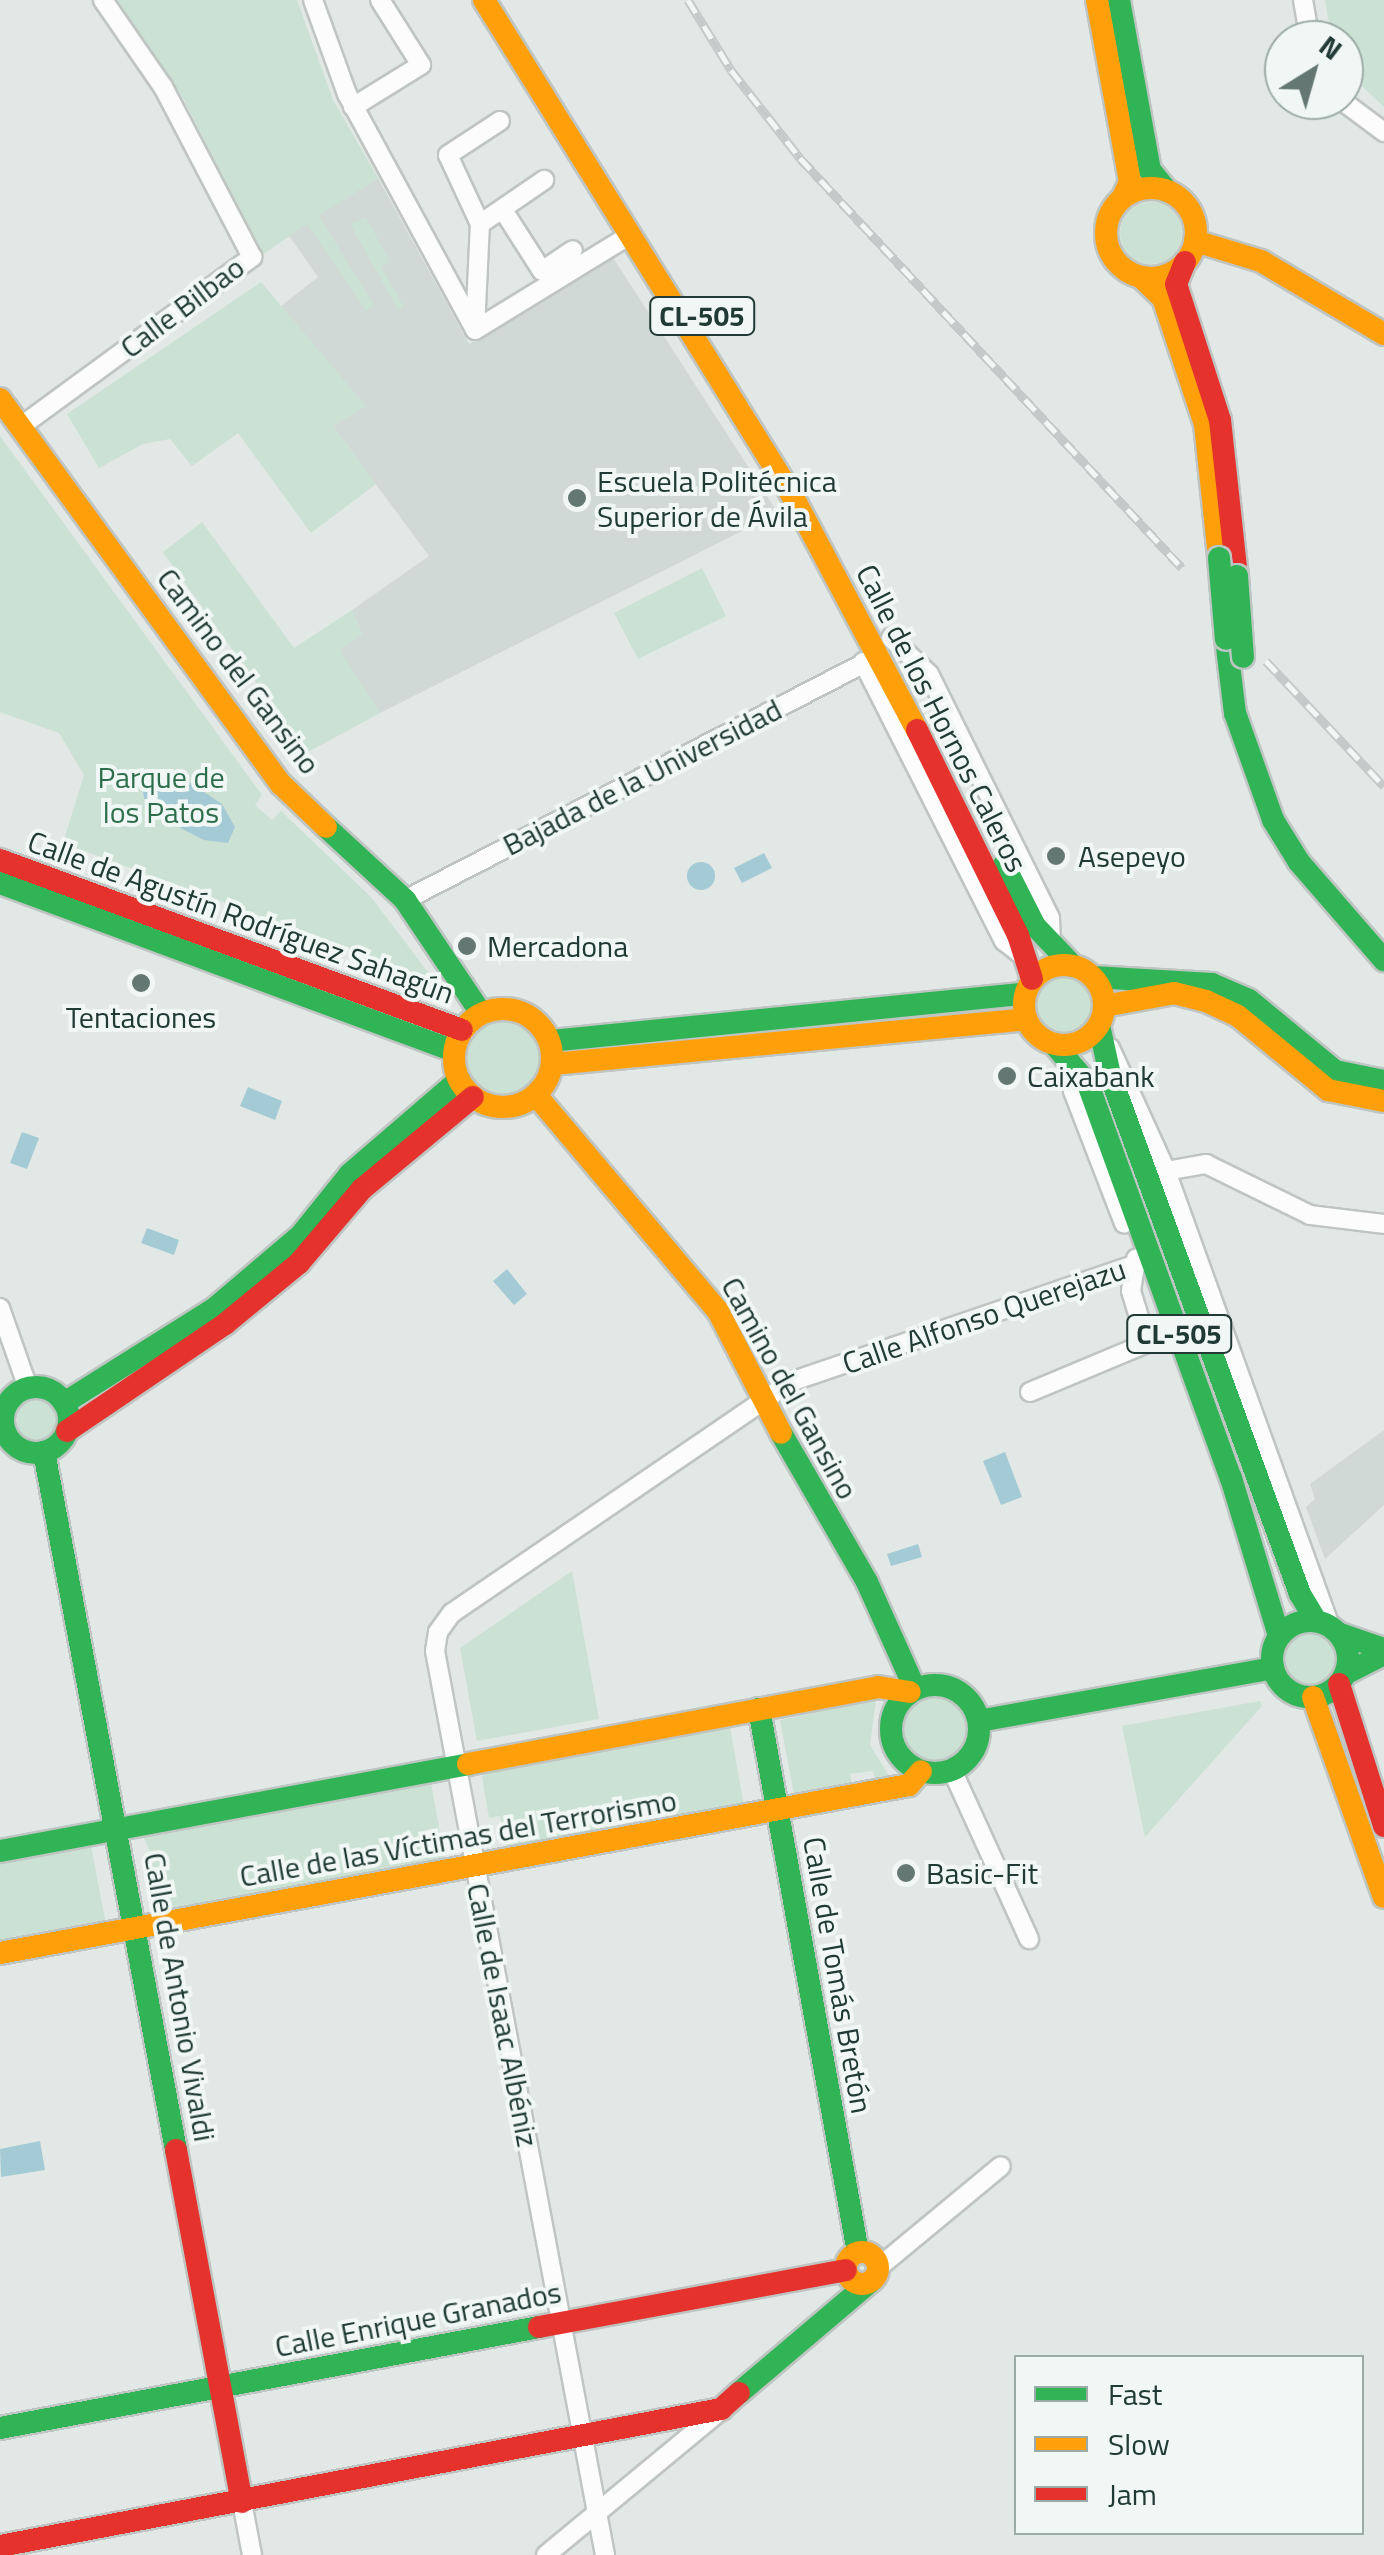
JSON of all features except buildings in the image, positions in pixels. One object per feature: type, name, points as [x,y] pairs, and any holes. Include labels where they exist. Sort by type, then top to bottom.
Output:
[{"type":"main road","name":"Calle de los Hornos Caleros","points":[[484,0],[793,496],[878,652],[1051,946],[1083,971]]},
{"type":"main road","name":"Calle de los Hornos Caleros","points":[[506,0],[809,488],[878,652],[1024,956],[1028,987]]},
{"type":"main road","points":[[1097,0],[1130,182],[1108,218],[1107,243],[1119,265],[1141,277],[1164,298],[1205,424],[1235,713],[1273,820],[1299,862],[1384,960]]},
{"type":"main road","points":[[1119,0],[1150,170],[1190,211],[1190,251],[1176,284],[1223,434],[1251,724],[1284,814],[1308,855],[1384,940]]},
{"type":"main road","points":[[1123,197],[1144,188],[1167,191]]},
{"type":"main road","points":[[1141,277],[1166,276],[1190,251]]},
{"type":"main road","points":[[1190,251],[1261,261],[1384,334]]},
{"type":"main road","name":"Camino del Gansino","points":[[0,398],[281,784],[405,900],[481,1013]]},
{"type":"main road","name":"Calle de Agustín Rodríguez Sahagún","points":[[0,860],[458,1040]]},
{"type":"main road","name":"Calle de Agustín Rodríguez Sahagún","points":[[0,884],[458,1040]]},
{"type":"main road","points":[[551,1052],[1028,987],[1051,966],[1174,976],[1212,984],[1250,1000],[1309,1056],[1335,1071],[1384,1082]]},
{"type":"main road","name":"CL-505","points":[[1083,971],[1300,1594],[1348,1654],[1342,1679],[1384,1826]]},
{"type":"main road","name":"CL-505","points":[[1028,987],[1026,1019],[1074,1064],[1088,1084],[1145,1262],[1272,1596],[1279,1636],[1273,1668]]},
{"type":"main road","points":[[1054,1044],[1080,1042],[1102,1024],[1174,993],[1206,1001],[1238,1016],[1328,1090],[1384,1101]]},
{"type":"main road","points":[[466,1088],[458,1040],[481,1013],[522,1012],[551,1052]]},
{"type":"main road","points":[[551,1052],[1026,1019]]},
{"type":"main road","points":[[466,1088],[505,1107],[536,1095],[551,1052]]},
{"type":"main road","points":[[64,1403],[214,1310],[301,1234],[350,1174],[466,1088]]},
{"type":"main road","points":[[67,1431],[64,1403],[49,1390],[28,1388],[3,1410],[5,1440],[24,1450],[44,1452],[67,1431],[225,1324],[299,1263],[362,1189],[466,1088]]},
{"type":"main road","name":"Camino del Gansino","points":[[536,1095],[699,1286],[867,1582],[913,1691]]},
{"type":"main road","name":"Calle de Antonio Vivaldi","points":[[44,1452],[137,1928],[242,2502]]},
{"type":"main road","points":[[1279,1636],[1296,1623],[1328,1627],[1384,1652]]},
{"type":"main road","points":[[979,1721],[1273,1668],[1291,1692],[1313,1697],[1384,1652]]},
{"type":"main road","points":[[0,1851],[878,1687],[913,1691],[949,1687],[968,1700],[979,1721],[974,1750],[952,1770],[920,1771],[900,1757],[891,1735],[894,1710],[913,1691]]},
{"type":"main road","points":[[1313,1697],[1384,1898]]},
{"type":"main road","name":"Calle de Tomás Bretón","points":[[759,1709],[852,2261]]},
{"type":"main road","name":"Calle de las Víctimas del Terrorismo","points":[[0,1954],[908,1785],[920,1771]]},
{"type":"main road","points":[[852,2261],[856,2282],[875,2274]]},
{"type":"main road","name":"Calle Enrique Granados","points":[[0,2428],[811,2276],[852,2261]]},
{"type":"main road","points":[[0,2546],[721,2410],[875,2274]]},
{"type":"main road","points":[[811,2276],[830,2291],[832,2315]]},
{"type":"street","name":"Calle Bilbao","points":[[20,427],[252,257],[163,87],[103,0]]},
{"type":"street","points":[[313,0],[354,107],[475,330]]},
{"type":"street","points":[[354,107],[420,64],[380,0]]},
{"type":"street","points":[[475,330],[480,224],[448,155],[500,121]]},
{"type":"street","points":[[480,224],[544,180]]},
{"type":"street","points":[[504,210],[542,271],[573,250]]},
{"type":"street","points":[[475,330],[630,235]]},
{"type":"street","name":"Bajada de la Universidad","points":[[405,900],[878,652]]},
{"type":"street","points":[[1102,1024],[1166,1171],[1328,1627]]},
{"type":"street","points":[[1166,1171],[1206,1164],[1310,1215],[1384,1224]]},
{"type":"street","points":[[1030,1392],[1147,1343],[1132,1290],[1145,1262]]},
{"type":"street","name":"Calle Alfonso Querejazu","points":[[762,1398],[790,1382],[1145,1262]]},
{"type":"street","points":[[0,1308],[28,1388]]},
{"type":"street","name":"Calle de Isaac Albéniz","points":[[605,2555],[435,1651],[452,1613],[762,1398]]},
{"type":"street","points":[[952,1770],[1028,1938]]},
{"type":"street","points":[[875,2274],[1000,2166]]},
{"type":"street","points":[[546,2555],[721,2410]]},
{"type":"street","name":"Calle de Antonio Vivaldi","points":[[242,2502],[252,2555]]},
{"type":"shaded area","name":"Escuela Politécnica Superior de Ávila","points":[[378,178],[469,344],[612,256],[778,513],[380,713],[339,650],[362,634],[352,610],[429,556],[333,426],[365,406],[281,306],[318,277],[287,233]]},
{"type":"shaded area","points":[[1384,1430],[1384,1505],[1325,1559],[1306,1507],[1315,1499],[1310,1484]]},
{"type":"green space","points":[[117,0],[297,0],[333,100],[378,178],[319,216],[374,305],[366,311],[307,224],[262,255],[183,98]]},
{"type":"green space","points":[[1325,0],[1384,0],[1384,107],[1364,88],[1364,20],[1328,20]]},
{"type":"green space","points":[[1151,202],[1173,211],[1182,233],[1173,255],[1151,264],[1129,255],[1120,233],[1129,211]]},
{"type":"green space","points":[[366,217],[390,262],[381,266],[404,307],[398,310],[350,224]]},
{"type":"green space","points":[[261,282],[366,406],[333,426],[376,484],[311,533],[238,433],[192,466],[170,439],[143,444],[99,468],[67,414]]},
{"type":"green space","name":"Parque de los Patos","points":[[0,436],[262,795],[255,805],[272,820],[281,811],[371,897],[434,980],[63,843],[84,775],[59,733],[0,712]]},
{"type":"green space","points":[[202,522],[294,648],[352,610],[362,634],[340,650],[380,713],[306,753],[163,552]]},
{"type":"green space","points":[[702,568],[726,616],[638,659],[614,613]]},
{"type":"green space","points":[[1064,976],[1084,985],[1093,1005],[1084,1025],[1064,1034],[1044,1025],[1035,1005],[1044,985]]},
{"type":"green space","points":[[504,1021],[530,1032],[541,1058],[530,1084],[504,1095],[478,1084],[467,1058],[478,1032]]},
{"type":"green space","points":[[37,1400],[51,1406],[57,1420],[51,1434],[37,1440],[23,1434],[17,1420],[23,1406]]},
{"type":"green space","points":[[572,1571],[599,1719],[477,1741],[460,1648]]},
{"type":"green space","points":[[1310,1634],[1328,1641],[1335,1659],[1328,1677],[1310,1684],[1292,1677],[1285,1659],[1292,1641]]},
{"type":"green space","points":[[936,1692],[961,1703],[972,1728],[961,1753],[936,1764],[911,1753],[900,1728],[911,1703]]},
{"type":"green space","points":[[876,1700],[870,1745],[891,1779],[876,1782],[873,1771],[850,1774],[852,1786],[794,1794],[780,1720]]},
{"type":"green space","points":[[1260,1701],[1262,1706],[1145,1837],[1122,1726]]},
{"type":"green space","points":[[730,1727],[744,1806],[495,1851],[506,1846],[500,1816],[489,1818],[482,1777],[487,1772]]},
{"type":"green space","points":[[431,1783],[445,1861],[156,1914],[148,1866],[155,1862],[143,1836]]},
{"type":"green space","points":[[91,1846],[106,1924],[0,1943],[0,1863]]},
{"type":"water","points":[[154,778],[186,780],[222,804],[235,827],[228,843],[204,840],[147,811],[143,792]]},
{"type":"water","points":[[764,853],[772,868],[742,883],[734,868]]},
{"type":"water","points":[[701,862],[711,866],[715,876],[711,886],[701,890],[691,886],[687,876],[691,866]]},
{"type":"water","points":[[248,1087],[282,1101],[275,1120],[240,1106]]},
{"type":"water","points":[[22,1132],[39,1138],[27,1169],[10,1163]]},
{"type":"water","points":[[147,1228],[179,1240],[174,1255],[141,1243]]},
{"type":"water","points":[[507,1269],[527,1294],[514,1305],[493,1281]]},
{"type":"water","points":[[1005,1452],[1022,1497],[1001,1505],[983,1461]]},
{"type":"water","points":[[918,1544],[922,1557],[891,1566],[887,1554]]},
{"type":"water","points":[[40,2141],[45,2170],[1,2177],[0,2149]]},
{"type":"railway","points":[[688,0],[731,70],[800,158],[1182,568]]},
{"type":"railway","points":[[1266,661],[1384,786]]},
{"type":"traffic: fast","points":[[1119,0],[1150,170],[1167,191]]},
{"type":"traffic: fast","points":[[1219,558],[1226,639]]},
{"type":"traffic: fast","points":[[1237,576],[1243,657]]},
{"type":"traffic: fast","points":[[1226,639],[1235,713],[1273,820],[1299,862],[1384,960]]},
{"type":"traffic: fast","points":[[326,827],[405,900],[481,1013]]},
{"type":"traffic: fast","points":[[1004,865],[1035,926],[1073,966]]},
{"type":"traffic: fast","points":[[0,883],[454,1051]]},
{"type":"traffic: fast","points":[[1093,977],[1212,984],[1249,1000],[1335,1071],[1384,1081]]},
{"type":"traffic: fast","points":[[550,1041],[1025,994]]},
{"type":"traffic: fast","points":[[1099,1025],[1110,1075],[1300,1594],[1316,1621]]},
{"type":"traffic: fast","points":[[1054,1044],[1088,1084],[1231,1478],[1279,1636]]},
{"type":"traffic: fast","points":[[64,1403],[214,1309],[301,1235],[350,1174],[459,1080]]},
{"type":"traffic: fast","points":[[36,1387],[59,1397],[69,1420],[59,1443],[36,1453],[13,1443],[3,1420],[13,1397],[36,1387]]},
{"type":"traffic: fast","points":[[781,1433],[867,1582],[915,1689]]},
{"type":"traffic: fast","points":[[44,1452],[176,2150]]},
{"type":"traffic: fast","points":[[1310,1621],[1337,1632],[1348,1659],[1337,1686],[1310,1697],[1283,1686],[1272,1659],[1283,1632],[1310,1621]]},
{"type":"traffic: fast","points":[[1340,1634],[1384,1649]]},
{"type":"traffic: fast","points":[[1345,1674],[1384,1654]]},
{"type":"traffic: fast","points":[[979,1721],[1273,1668]]},
{"type":"traffic: fast","points":[[935,1685],[960,1692],[972,1704],[979,1729],[972,1754],[960,1766],[935,1773],[910,1766],[898,1754],[891,1729],[898,1704],[910,1692],[935,1685]]},
{"type":"traffic: fast","points":[[759,1709],[858,2252]]},
{"type":"traffic: fast","points":[[0,1851],[468,1764]]},
{"type":"traffic: fast","points":[[739,2393],[871,2281]]},
{"type":"traffic: fast","points":[[0,2428],[539,2327]]},
{"type":"traffic: slow","points":[[484,0],[793,497],[917,730]]},
{"type":"traffic: slow","points":[[1097,0],[1130,182],[1123,197]]},
{"type":"traffic: slow","points":[[1151,188],[1176,196],[1188,208],[1196,233],[1188,258],[1176,270],[1151,278],[1126,270],[1114,258],[1106,233],[1114,208],[1126,196],[1151,188]]},
{"type":"traffic: slow","points":[[1195,241],[1261,261],[1384,334]]},
{"type":"traffic: slow","points":[[1141,277],[1163,298],[1205,424],[1219,558]]},
{"type":"traffic: slow","points":[[0,399],[281,784],[326,827]]},
{"type":"traffic: slow","points":[[1056,965],[1072,965],[1093,976],[1104,1005],[1093,1034],[1072,1045],[1056,1045],[1042,1039],[1030,1027],[1024,1013],[1024,997],[1030,983],[1042,971],[1056,965]]},
{"type":"traffic: slow","points":[[1104,1006],[1174,993],[1206,1001],[1238,1016],[1328,1090],[1384,1101]]},
{"type":"traffic: slow","points":[[503,1009],[522,1012],[538,1023],[549,1039],[552,1058],[549,1077],[538,1093],[522,1104],[503,1107],[484,1104],[468,1093],[457,1077],[454,1058],[457,1039],[468,1023],[484,1012],[503,1009]]},
{"type":"traffic: slow","points":[[553,1064],[1026,1019]]},
{"type":"traffic: slow","points":[[536,1095],[718,1311],[781,1433]]},
{"type":"traffic: slow","points":[[468,1764],[878,1687],[910,1692]]},
{"type":"traffic: slow","points":[[1313,1697],[1384,1897]]},
{"type":"traffic: slow","points":[[0,1953],[909,1785],[921,1771]]},
{"type":"traffic: slow","points":[[862,2252],[874,2256],[878,2268],[874,2280],[862,2284],[850,2280],[846,2268],[850,2256],[862,2252]]},
{"type":"traffic: jam","points":[[1185,262],[1176,284],[1220,420],[1237,576]]},
{"type":"traffic: jam","points":[[917,730],[1018,935],[1032,979]]},
{"type":"traffic: jam","points":[[0,860],[462,1030]]},
{"type":"traffic: jam","points":[[67,1431],[225,1324],[299,1263],[362,1189],[473,1097]]},
{"type":"traffic: jam","points":[[1339,1684],[1384,1826]]},
{"type":"traffic: jam","points":[[176,2150],[242,2502]]},
{"type":"traffic: jam","points":[[539,2327],[846,2270]]},
{"type":"traffic: jam","points":[[0,2546],[721,2409],[739,2393]]},
{"type":"place","name":"Escuela Politécnica Superior de Ávila","points":[[577,498]]},
{"type":"place","name":"Asepeyo","points":[[1056,856]]},
{"type":"place","name":"Mercadona","points":[[467,946]]},
{"type":"place","name":"Tentaciones","points":[[141,983]]},
{"type":"place","name":"Caixabank","points":[[1007,1076]]},
{"type":"place","name":"Basic-Fit","points":[[906,1873]]}]
